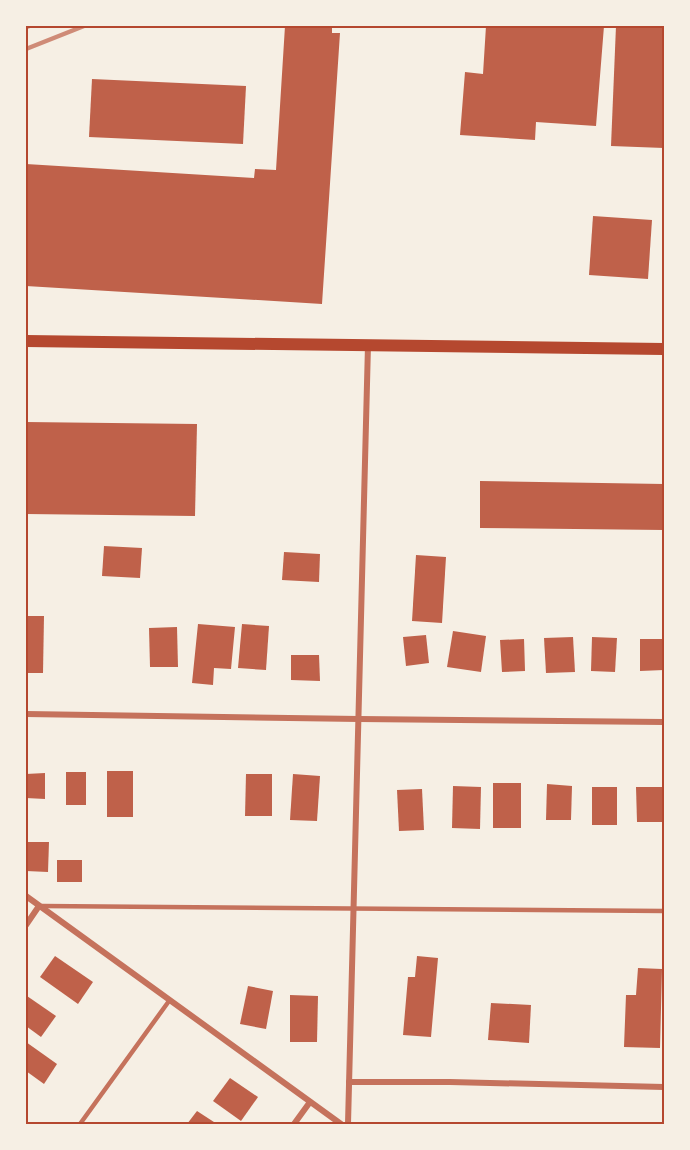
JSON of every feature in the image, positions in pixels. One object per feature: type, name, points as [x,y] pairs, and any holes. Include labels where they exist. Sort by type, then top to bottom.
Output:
[{"type":"main road","points":[[26,341],[664,349]]},
{"type":"street","points":[[348,1125],[368,344]]},
{"type":"street","points":[[26,714],[664,722]]},
{"type":"street","points":[[26,897],[341,1125]]},
{"type":"street","points":[[26,925],[39,906]]},
{"type":"street","points":[[349,1082],[664,1087]]},
{"type":"street","points":[[294,1125],[310,1102]]},
{"type":"lane","points":[[39,906],[664,912]]},
{"type":"lane","points":[[80,1125],[169,1001]]},
{"type":"building","points":[[285,26],[332,26],[332,33],[340,33],[322,304],[26,286],[26,164],[254,178],[255,169],[276,170]]},
{"type":"building","points":[[486,26],[567,28],[567,26],[604,26],[596,126],[536,122],[535,140],[460,135],[465,72],[483,74]]},
{"type":"building","points":[[616,26],[664,26],[664,148],[611,146]]},
{"type":"building","points":[[92,79],[246,86],[243,144],[89,137]]},
{"type":"building","points":[[593,216],[652,220],[648,279],[589,275]]},
{"type":"building","points":[[26,422],[197,424],[195,516],[26,514]]},
{"type":"building","points":[[480,481],[664,484],[664,530],[480,528]]},
{"type":"building","points":[[104,546],[142,548],[140,578],[102,576]]},
{"type":"building","points":[[284,552],[320,554],[319,582],[282,580]]},
{"type":"building","points":[[416,555],[446,557],[442,623],[412,621]]},
{"type":"building","points":[[26,616],[44,616],[43,673],[26,673]]},
{"type":"building","points":[[198,624],[235,627],[231,669],[214,668],[213,685],[192,683]]},
{"type":"building","points":[[242,624],[269,626],[266,670],[238,668]]},
{"type":"building","points":[[177,627],[178,667],[150,667],[149,628]]},
{"type":"building","points":[[453,631],[486,636],[481,672],[447,667]]},
{"type":"building","points":[[426,635],[429,663],[406,666],[403,637]]},
{"type":"building","points":[[573,637],[575,672],[546,673],[544,638]]},
{"type":"building","points":[[592,637],[617,638],[615,672],[591,671]]},
{"type":"building","points":[[524,639],[525,671],[502,672],[500,640]]},
{"type":"building","points":[[640,639],[664,639],[664,670],[640,671]]},
{"type":"building","points":[[291,655],[319,655],[320,681],[291,680]]},
{"type":"building","points":[[107,771],[133,771],[133,817],[107,817]]},
{"type":"building","points":[[66,772],[86,772],[86,805],[66,805]]},
{"type":"building","points":[[45,773],[45,799],[26,798],[26,774]]},
{"type":"building","points":[[246,774],[272,774],[272,816],[245,816]]},
{"type":"building","points":[[293,774],[320,776],[317,821],[290,820]]},
{"type":"building","points":[[493,783],[521,783],[521,828],[493,828]]},
{"type":"building","points":[[547,784],[572,786],[571,820],[546,820]]},
{"type":"building","points":[[453,786],[481,787],[480,829],[452,828]]},
{"type":"building","points":[[592,787],[617,787],[617,825],[592,825]]},
{"type":"building","points":[[636,787],[663,787],[664,822],[637,822]]},
{"type":"building","points":[[422,789],[424,830],[399,831],[397,790]]},
{"type":"building","points":[[26,842],[49,842],[48,872],[26,871]]},
{"type":"building","points":[[57,860],[82,860],[82,882],[57,882]]},
{"type":"building","points":[[55,956],[93,982],[78,1004],[40,977]]},
{"type":"building","points":[[417,956],[438,958],[431,1037],[403,1035],[408,977],[415,977]]},
{"type":"building","points":[[638,968],[662,969],[660,1048],[624,1047],[626,995],[636,995]]},
{"type":"building","points":[[248,986],[273,991],[266,1029],[240,1024]]},
{"type":"building","points":[[290,995],[318,996],[317,1042],[290,1042]]},
{"type":"building","points":[[27,996],[56,1016],[41,1037],[26,1026]]},
{"type":"building","points":[[491,1003],[531,1005],[529,1043],[488,1040]]},
{"type":"building","points":[[26,1042],[57,1064],[44,1084],[26,1071]]},
{"type":"building","points":[[230,1078],[258,1097],[241,1121],[213,1101]]},
{"type":"building","points":[[197,1111],[217,1124],[187,1124]]},
{"type":"railway","points":[[26,49],[84,26]]}]
